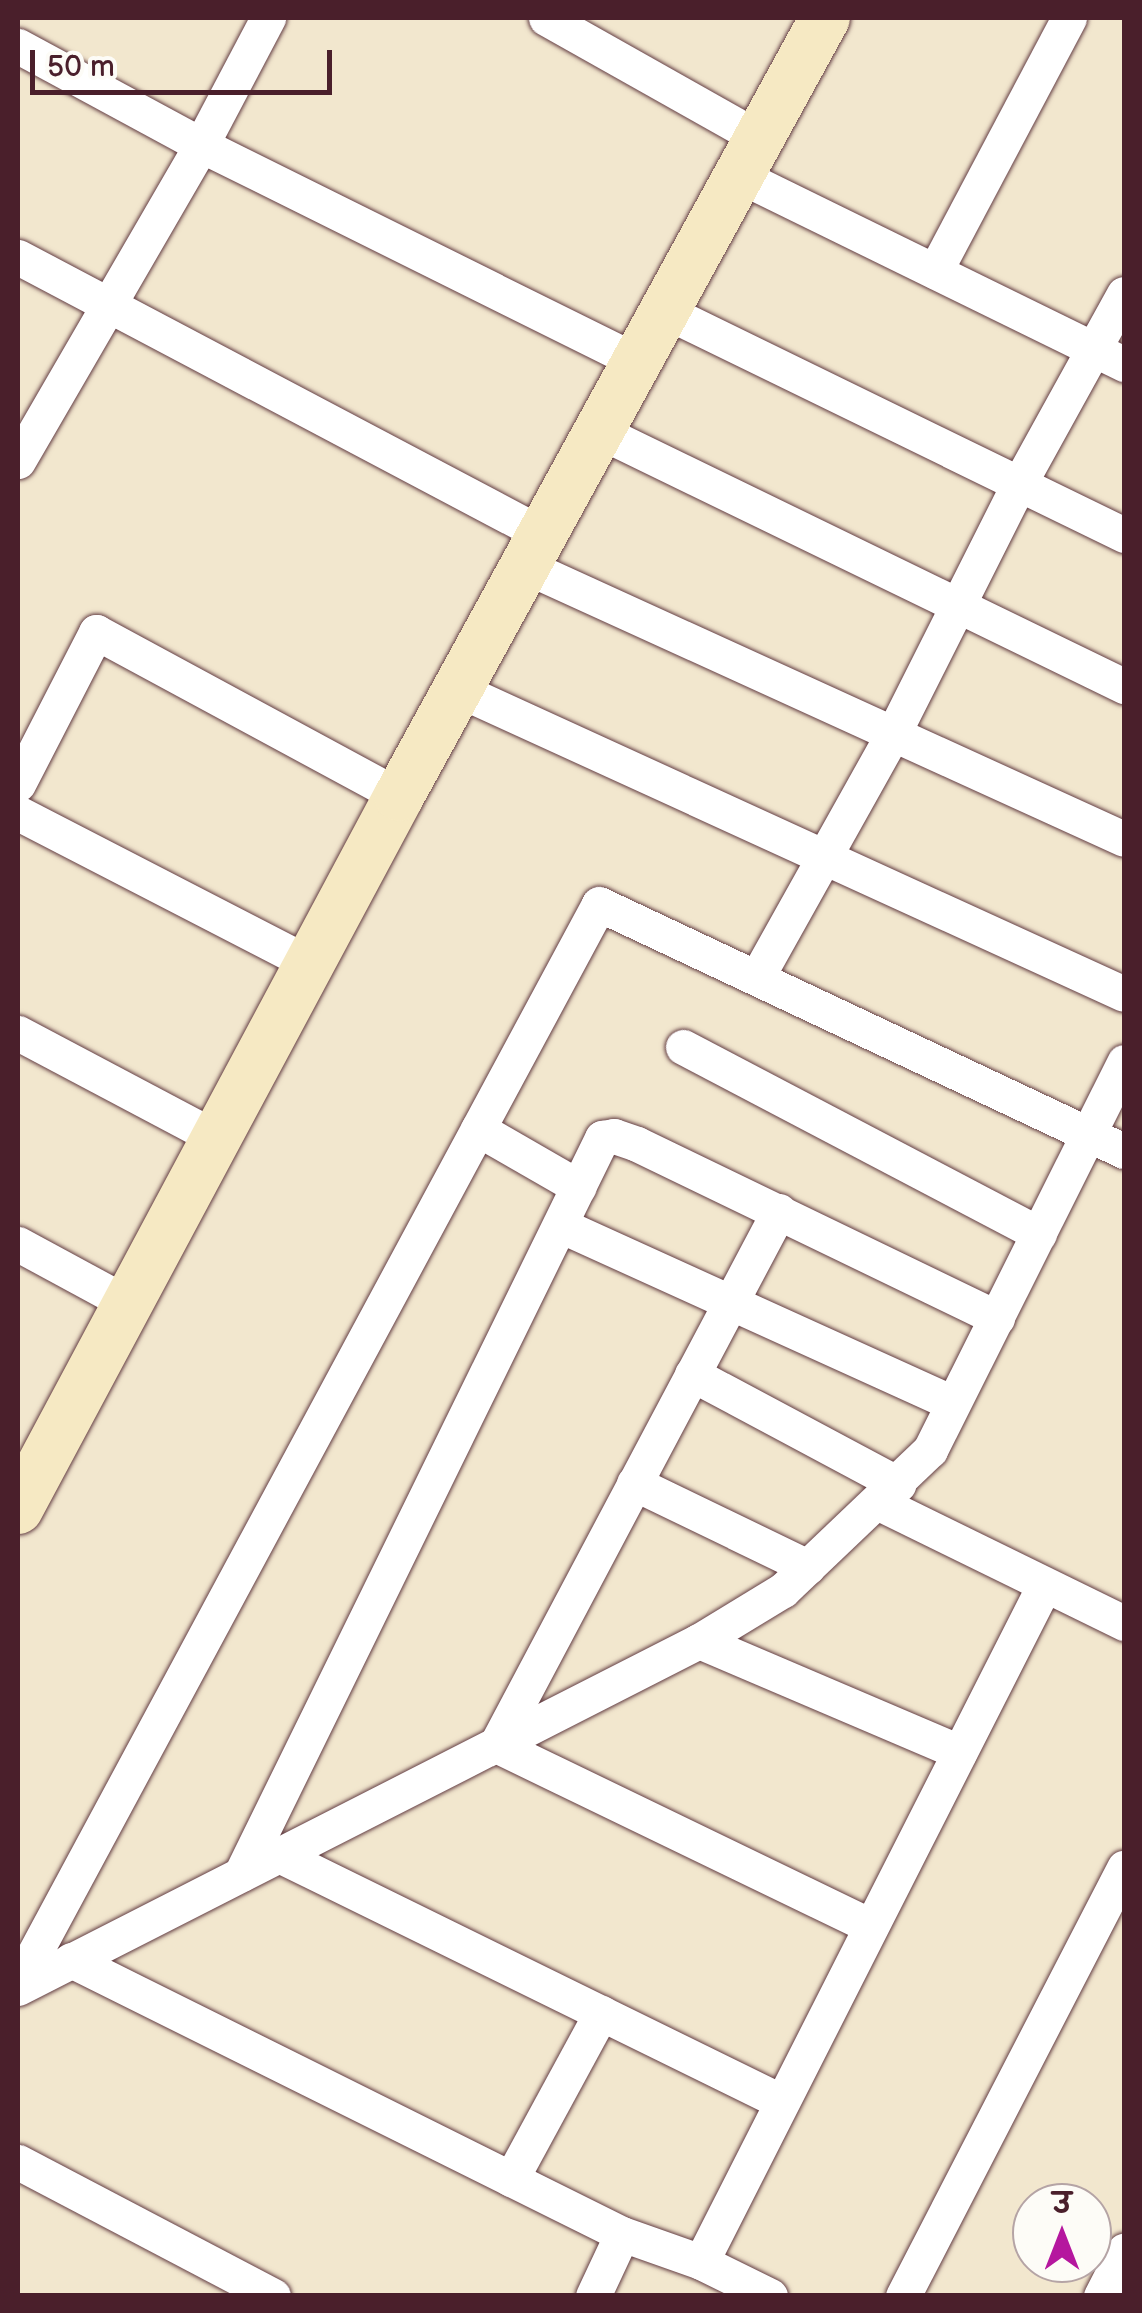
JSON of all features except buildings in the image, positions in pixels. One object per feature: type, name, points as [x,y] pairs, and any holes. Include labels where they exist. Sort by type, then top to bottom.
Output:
[{"type":"street","points":[[20,452],[201,144],[268,18]]},
{"type":"street","points":[[546,18],[748,157],[935,271],[1110,357]]},
{"type":"street","points":[[23,1484],[127,1303],[825,18]]},
{"type":"street","points":[[935,271],[1069,18]]},
{"type":"street","points":[[18,46],[201,144],[637,360]]},
{"type":"street","points":[[18,257],[534,550],[893,734],[1124,839]]},
{"type":"street","points":[[756,978],[893,734],[1020,484],[1110,357],[1124,294]]},
{"type":"street","points":[[664,311],[1124,535]]},
{"type":"street","points":[[598,431],[1124,686]]},
{"type":"street","points":[[18,784],[96,632],[399,796]]},
{"type":"street","points":[[458,690],[1124,994]]},
{"type":"street","points":[[18,813],[309,963]]},
{"type":"street","points":[[18,1986],[599,904],[1124,1152]]},
{"type":"street","points":[[18,1034],[216,1138]]},
{"type":"street","points":[[683,1048],[1039,1234]]},
{"type":"street","points":[[18,1986],[699,1642],[783,1590],[930,1450],[1124,1062]]},
{"type":"street","points":[[478,1130],[578,1187]]},
{"type":"street","points":[[240,1874],[560,1225],[595,1144],[602,1138],[614,1136],[779,1211],[997,1318]]},
{"type":"street","points":[[496,1745],[779,1211]]},
{"type":"street","points":[[560,1225],[953,1403]]},
{"type":"street","points":[[18,1244],[127,1303]]},
{"type":"street","points":[[692,1374],[1044,1586],[1124,1623]]},
{"type":"street","points":[[634,1483],[808,1568]]},
{"type":"street","points":[[702,2262],[1044,1586]]},
{"type":"street","points":[[699,1642],[960,1752]]},
{"type":"street","points":[[496,1745],[871,1926]]},
{"type":"street","points":[[279,1855],[782,2102]]},
{"type":"street","points":[[903,2296],[1124,1868]]},
{"type":"street","points":[[71,1960],[622,2234],[702,2262],[770,2296]]},
{"type":"street","points":[[511,2179],[601,2013]]},
{"type":"street","points":[[18,2162],[273,2296]]},
{"type":"street","points":[[593,2296],[622,2234]]},
{"type":"street","points":[[1102,2296],[1123,2256]]}]
